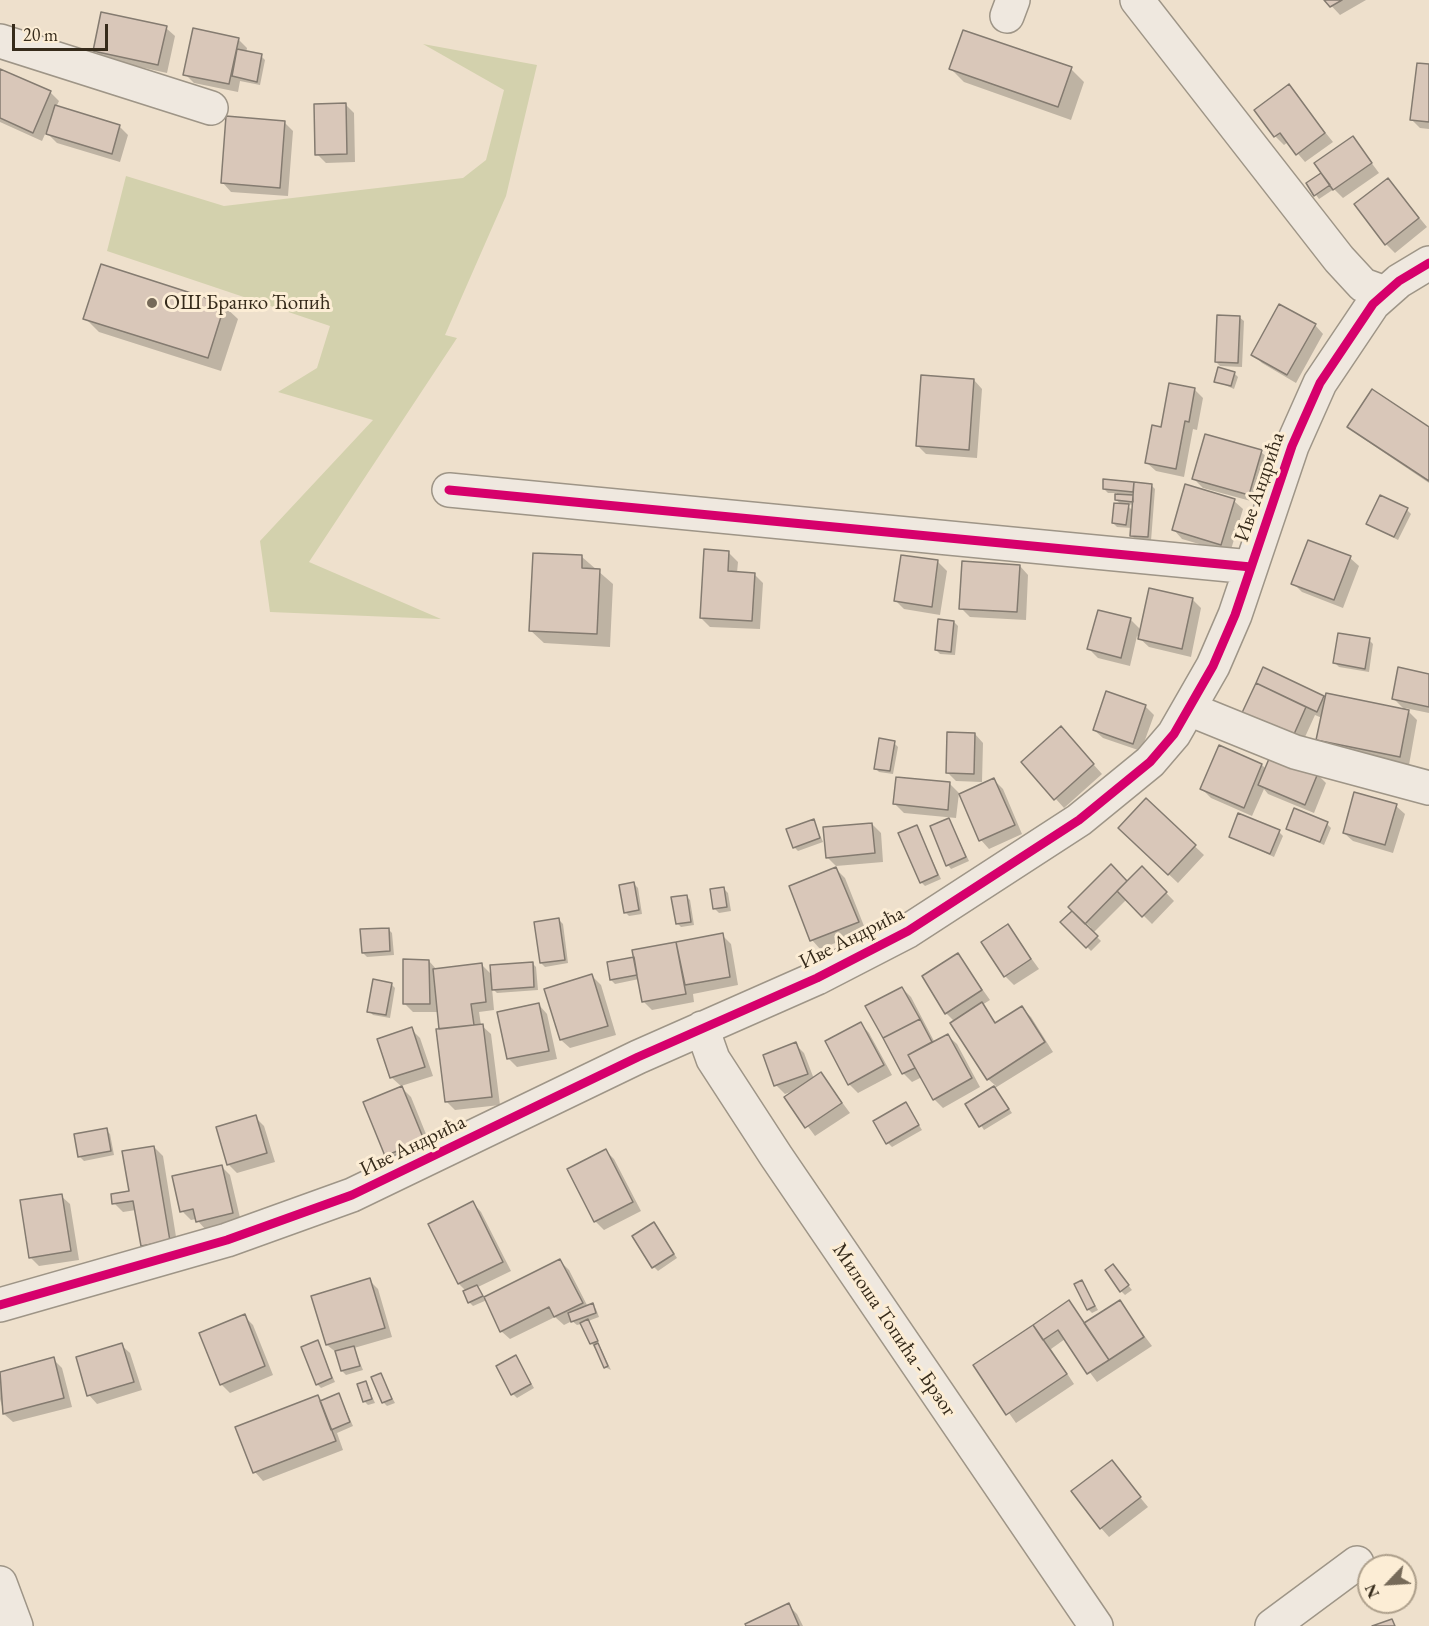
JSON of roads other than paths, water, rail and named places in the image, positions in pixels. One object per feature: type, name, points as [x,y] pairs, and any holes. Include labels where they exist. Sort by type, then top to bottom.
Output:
[{"type":"street","points":[[1137,0],[1339,258],[1364,285],[1385,293]]},
{"type":"street","points":[[0,41],[211,108]]},
{"type":"street","name":"Иве Андрића","points":[[0,1305],[227,1240],[352,1195],[702,1028],[817,978],[908,931],[1087,814],[1150,762],[1174,734],[1189,709],[1235,615],[1292,446],[1320,383],[1373,304],[1429,263]]},
{"type":"street","points":[[449,490],[1251,567]]},
{"type":"street","points":[[1189,709],[1294,752],[1429,788]]},
{"type":"street","name":"Милоша Топића - Брзог","points":[[702,1028],[706,1045],[714,1059],[776,1156],[1096,1626]]},
{"type":"street","points":[[1272,1626],[1357,1563]]},
{"type":"street","points":[[0,1583],[16,1626]]},
{"type":"place","name":"ОШ Бранко Ћопић","points":[[152,303]]}]
